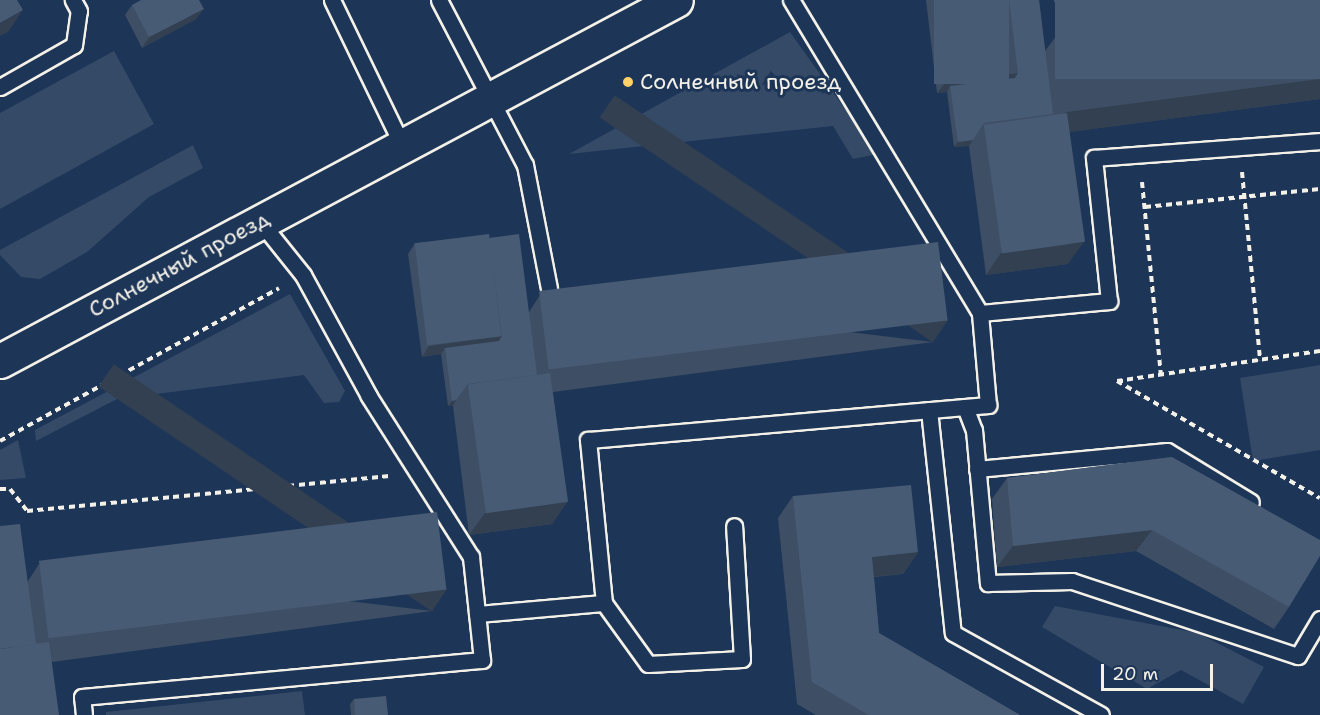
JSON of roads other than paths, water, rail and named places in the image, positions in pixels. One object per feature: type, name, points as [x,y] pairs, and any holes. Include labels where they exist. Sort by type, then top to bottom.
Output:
[{"type":"street","name":"Солнечный проезд","points":[[3,352],[491,99],[676,0]]},
{"type":"lane","points":[[0,87],[74,45],[79,11],[73,0]]},
{"type":"lane","points":[[332,0],[402,145]]},
{"type":"lane","points":[[439,0],[525,165],[549,289]]},
{"type":"lane","points":[[734,526],[742,659],[648,664],[604,603],[588,440],[988,405],[980,313],[791,0]]},
{"type":"lane","points":[[1064,0],[1067,24]]},
{"type":"lane","points":[[980,313],[1109,300],[1094,158],[1320,141]]},
{"type":"lane","points":[[84,715],[82,697],[482,660],[471,557],[369,396],[303,275],[259,220]]},
{"type":"lane","points":[[965,406],[974,430],[988,584],[1072,581],[1298,656],[1320,619]]},
{"type":"lane","points":[[929,410],[953,633],[1101,715]]},
{"type":"lane","points":[[977,469],[1167,451],[1269,513]]},
{"type":"lane","points":[[477,614],[604,603]]},
{"type":"place","name":"Солнечный проезд","points":[[628,82]]}]
